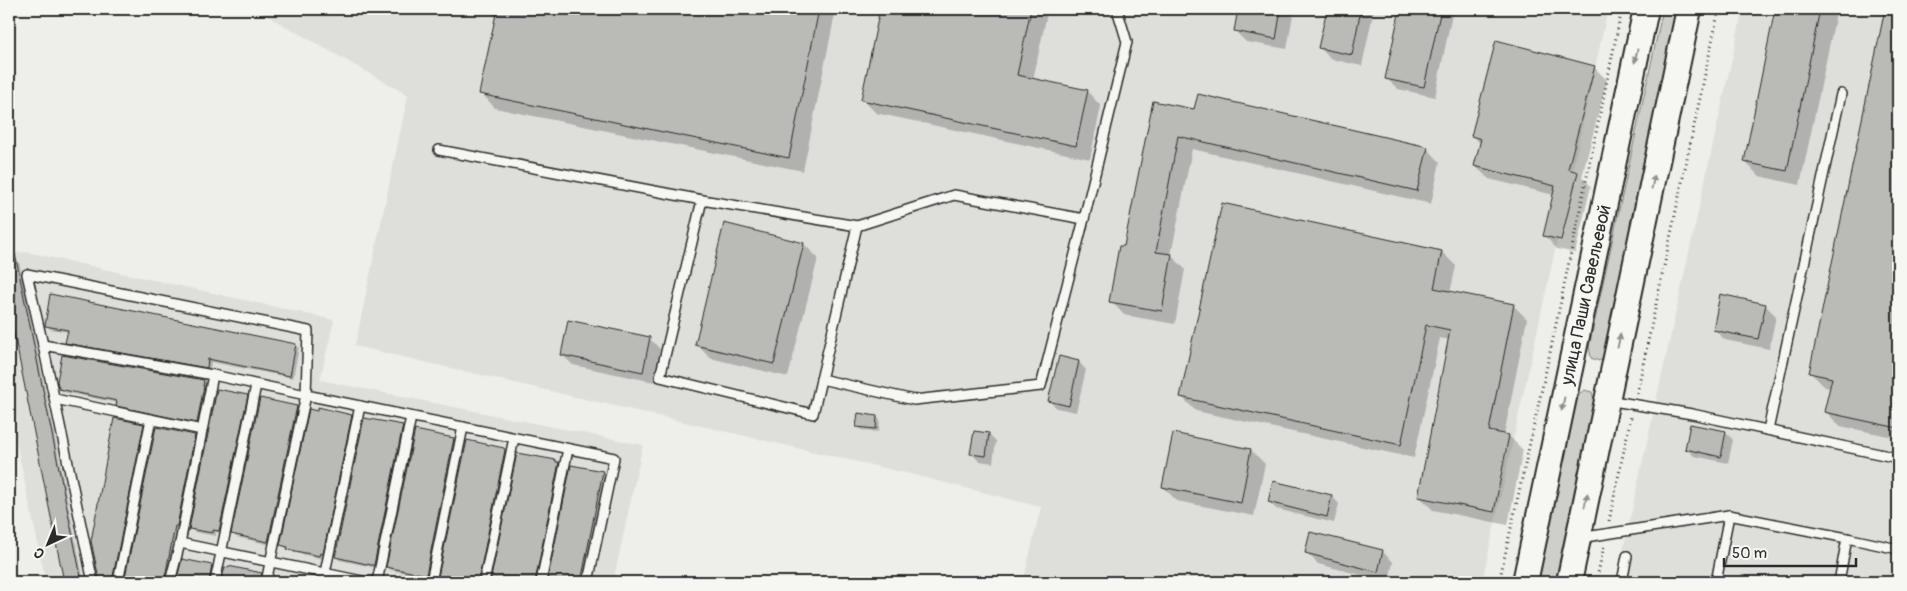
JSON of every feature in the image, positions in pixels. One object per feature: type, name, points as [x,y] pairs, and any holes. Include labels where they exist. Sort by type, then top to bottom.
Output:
[{"type":"street","name":"улица Паши Савельевой","points":[[1525,582],[1646,9]]},
{"type":"street","points":[[1569,582],[1689,9]]},
{"type":"lane","points":[[821,379],[914,400],[1041,386],[1084,219],[1126,42],[1117,9]]},
{"type":"lane","points":[[1768,430],[1841,94]]},
{"type":"lane","points":[[438,150],[702,200],[857,226],[954,195],[1084,219]]},
{"type":"lane","points":[[702,200],[660,377],[813,414],[857,226]]},
{"type":"lane","points":[[93,582],[27,274],[308,331],[306,395],[266,582]]},
{"type":"lane","points":[[43,345],[212,375],[614,458],[588,582]]},
{"type":"lane","points":[[170,582],[180,543],[212,375]]},
{"type":"lane","points":[[215,582],[256,385]]},
{"type":"lane","points":[[54,399],[202,430]]},
{"type":"lane","points":[[1607,400],[1692,414],[1898,458]]},
{"type":"lane","points":[[324,578],[360,406]]},
{"type":"lane","points":[[377,582],[411,417]]},
{"type":"lane","points":[[118,582],[151,419]]},
{"type":"lane","points":[[431,582],[463,427]]},
{"type":"lane","points":[[484,582],[514,438]]},
{"type":"lane","points":[[541,582],[568,449]]},
{"type":"lane","points":[[1578,538],[1729,516],[1898,549]]},
{"type":"lane","points":[[1716,582],[1729,516]]},
{"type":"lane","points":[[1838,582],[1847,538]]},
{"type":"lane","points":[[180,543],[270,562],[324,578],[367,582]]},
{"type":"lane","points":[[1622,582],[1627,556]]},
{"type":"path","points":[[1499,582],[1622,9]]},
{"type":"path","points":[[1596,582],[1720,9]]},
{"type":"shaded area","points":[[255,9],[1608,9],[1482,582],[1023,582],[1041,507],[910,474],[355,346],[408,95]]},
{"type":"shaded area","points":[[1663,9],[1685,9],[1659,104],[1604,357],[1599,361],[1591,358],[1589,347]]},
{"type":"shaded area","points":[[1743,9],[1898,9],[1898,582],[1616,582]]},
{"type":"shaded area","points":[[27,252],[334,320],[320,380],[643,445],[613,582],[46,582],[9,408],[9,253]]},
{"type":"shaded area","points":[[1584,390],[1592,392],[1594,400],[1555,582],[1538,582],[1578,395]]},
{"type":"building","points":[[497,9],[819,9],[789,158],[479,94]]},
{"type":"building","points":[[880,9],[1031,9],[1017,75],[1088,90],[1076,146],[861,100]]},
{"type":"building","points":[[1238,9],[1281,9],[1276,39],[1234,31]]},
{"type":"building","points":[[1327,9],[1361,9],[1352,55],[1318,48]]},
{"type":"building","points":[[1400,9],[1441,9],[1424,87],[1385,79]]},
{"type":"building","points":[[1775,9],[1820,9],[1787,171],[1744,162]]},
{"type":"building","points":[[1885,9],[1898,9],[1898,428],[1824,412],[1832,378],[1809,373]]},
{"type":"building","points":[[1496,40],[1595,66],[1568,169],[1578,172],[1561,240],[1543,236],[1555,186],[1474,166],[1481,139],[1471,136]]},
{"type":"building","points":[[1198,94],[1428,147],[1417,191],[1178,136],[1156,252],[1172,254],[1162,311],[1109,302],[1119,246],[1124,246],[1153,101],[1194,109]]},
{"type":"building","points":[[1222,203],[1442,251],[1434,288],[1514,304],[1489,431],[1509,435],[1494,512],[1418,497],[1450,330],[1426,325],[1401,445],[1180,397]]},
{"type":"building","points":[[724,223],[804,243],[774,364],[695,345]]},
{"type":"building","points":[[15,254],[82,582],[64,582],[9,308],[9,255]]},
{"type":"building","points":[[50,294],[296,344],[290,376],[208,359],[207,368],[65,343],[68,330],[45,326]]},
{"type":"building","points":[[1720,294],[1766,304],[1758,339],[1713,330]]},
{"type":"building","points":[[568,320],[650,337],[643,372],[561,355]]},
{"type":"building","points":[[62,355],[204,380],[197,423],[116,406],[117,401],[59,389],[57,381]]},
{"type":"building","points":[[1059,356],[1079,361],[1069,406],[1048,401]]},
{"type":"building","points":[[217,389],[248,395],[219,531],[213,530],[213,533],[189,529]]},
{"type":"building","points":[[260,398],[297,406],[268,542],[231,534]]},
{"type":"building","points":[[318,407],[352,415],[323,554],[320,553],[319,556],[287,549],[288,547],[280,545],[309,409],[317,411]]},
{"type":"building","points":[[858,413],[877,416],[876,429],[856,427]]},
{"type":"building","points":[[114,418],[144,424],[112,581],[99,579],[91,541]]},
{"type":"building","points":[[364,418],[403,425],[374,565],[335,557]]},
{"type":"building","points":[[1690,424],[1726,431],[1721,457],[1685,449]]},
{"type":"building","points":[[156,427],[195,435],[177,526],[175,526],[164,582],[124,582]]},
{"type":"building","points":[[415,430],[454,438],[426,575],[386,567]]},
{"type":"building","points":[[974,431],[989,433],[986,456],[970,454]]},
{"type":"building","points":[[1173,433],[1251,449],[1241,503],[1162,487]]},
{"type":"building","points":[[467,440],[504,448],[505,450],[478,582],[441,582],[442,578],[438,577]]},
{"type":"building","points":[[517,453],[559,462],[535,582],[490,582]]},
{"type":"building","points":[[571,465],[603,471],[581,582],[547,582]]},
{"type":"building","points":[[1273,481],[1332,495],[1327,517],[1268,502]]},
{"type":"building","points":[[1310,532],[1383,550],[1378,572],[1305,553]]},
{"type":"building","points":[[182,559],[212,565],[209,582],[176,582]]},
{"type":"building","points":[[228,566],[262,573],[260,582],[221,582],[225,567],[228,568]]}]
